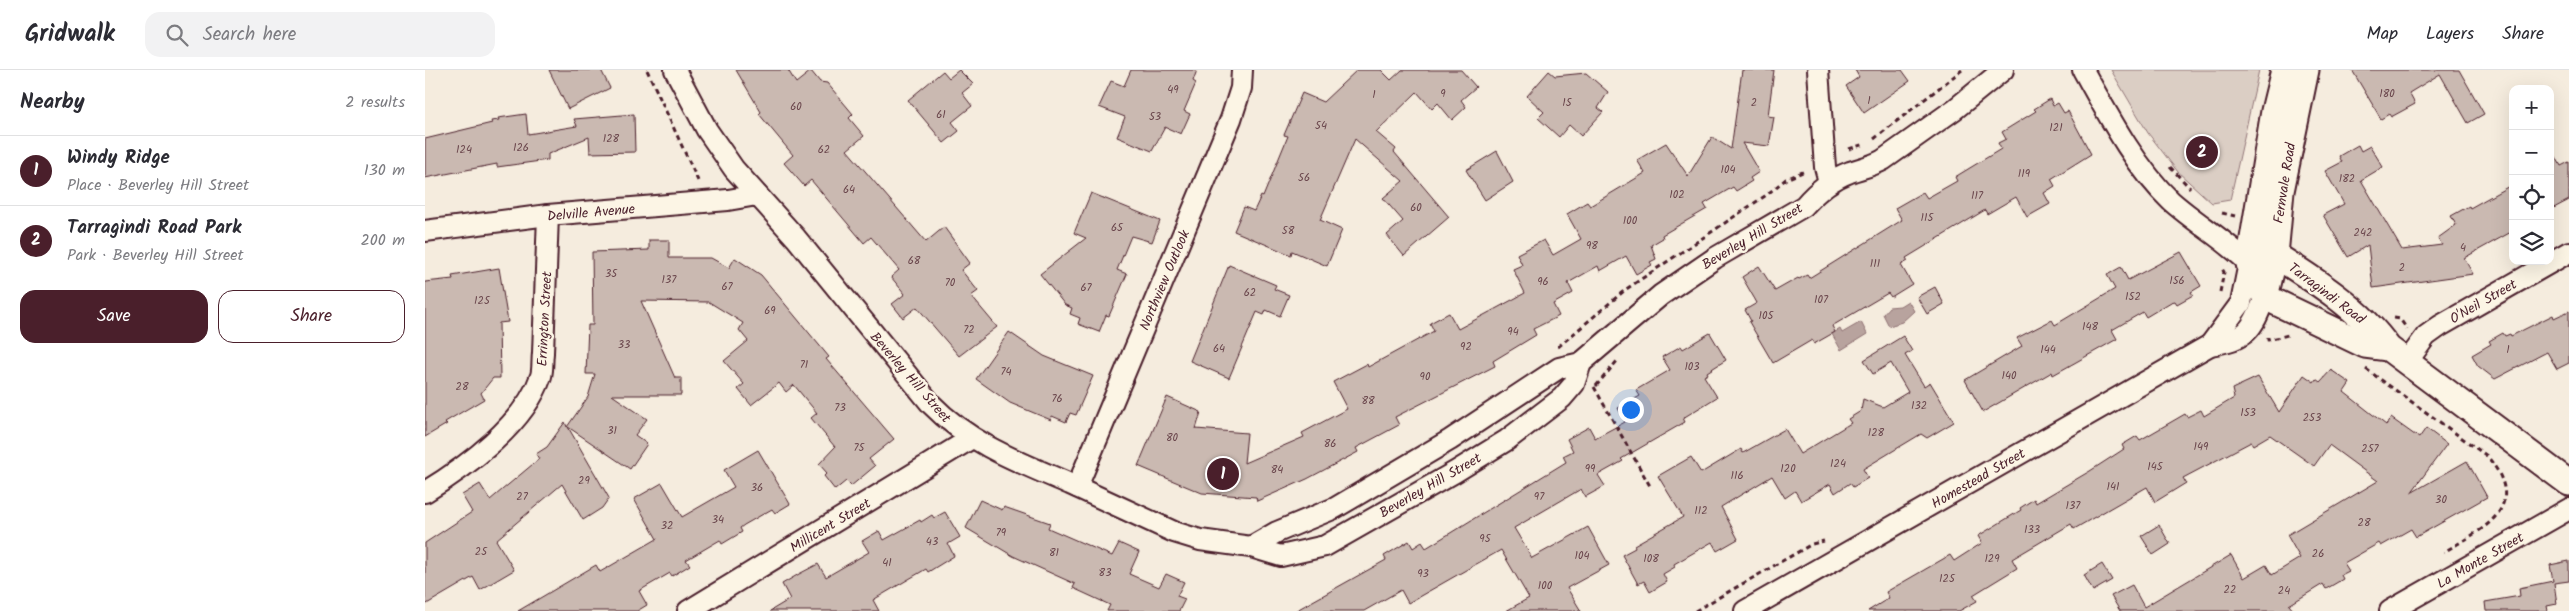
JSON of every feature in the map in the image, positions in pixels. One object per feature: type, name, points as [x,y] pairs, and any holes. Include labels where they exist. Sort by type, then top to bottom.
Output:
[{"type":"street","name":"Beverley Hill Street","points":[[675,70],[711,136],[757,195],[796,238],[931,404],[951,424],[972,438],[1174,532],[1201,540],[1251,547],[1281,556],[1325,546],[1507,440],[1562,398],[1574,384],[1581,363]]},
{"type":"street","name":"Northview Outlook","points":[[1077,487],[1231,119],[1241,88],[1242,70]]},
{"type":"street","points":[[1818,70],[1825,167],[1829,182]]},
{"type":"street","name":"Beverley Hill Street","points":[[1251,547],[1277,532],[1335,508],[1450,440],[1559,368],[1581,363],[1661,295],[1715,258],[1804,206],[1814,194],[1829,182],[1839,176],[1872,167],[1883,160],[1955,109],[2003,70]]},
{"type":"street","points":[[2083,70],[2145,170],[2171,201],[2233,247],[2249,264],[2265,297]]},
{"type":"street","name":"Fernvale Road","points":[[2249,264],[2274,112],[2284,70]]},
{"type":"street","name":"Fernvale Road","points":[[2265,297],[2275,255],[2281,191],[2306,70]]},
{"type":"street","name":"Delville Avenue","points":[[425,231],[548,215],[729,200],[757,195]]},
{"type":"street","name":"Errington Street","points":[[425,492],[472,461],[501,434],[533,393],[542,368],[548,215]]},
{"type":"street","name":"O'Neil Street","points":[[2397,355],[2440,326],[2569,252]]},
{"type":"street","name":"Tarragindi Road","points":[[2249,264],[2275,255],[2308,276],[2375,329],[2397,355],[2569,483]]},
{"type":"street","name":"Homestead Street","points":[[2210,346],[2241,303],[2249,264]]},
{"type":"street","name":"Tarragindi Road","points":[[2265,297],[2365,345],[2397,355]]},
{"type":"street","name":"Homestead Street","points":[[1745,611],[2210,346],[2230,342],[2247,333],[2255,323],[2265,297]]},
{"type":"street","name":"Millicent Street","points":[[688,611],[972,438]]},
{"type":"street","name":"La Monte Street","points":[[2390,611],[2569,509]]},
{"type":"path","points":[[647,70],[693,172]]},
{"type":"path","points":[[1849,149],[1868,143],[1962,70]]},
{"type":"path","points":[[2168,165],[2192,190]]},
{"type":"path","points":[[1555,348],[1625,290],[1765,196],[1786,179],[1805,171]]},
{"type":"path","points":[[2219,213],[2239,216]]},
{"type":"path","points":[[2388,316],[2400,320],[2403,327]]},
{"type":"path","points":[[2267,333],[2268,340],[2287,335],[2296,336]]},
{"type":"path","points":[[2361,365],[2487,456],[2500,471],[2506,490],[2502,510],[2489,526],[2445,552]]},
{"type":"path","points":[[1594,388],[1650,486]]},
{"type":"path","points":[[1695,611],[1725,594]]},
{"type":"shaded area","points":[[2111,70],[2259,70],[2230,200],[2212,203],[2178,172],[2148,133]]},
{"type":"shaded area","points":[[1908,301],[1914,311],[1902,322],[1889,326],[1883,314],[1889,307],[1900,306]]},
{"type":"shaded area","points":[[1861,322],[1867,334],[1841,350],[1832,334],[1840,329],[1842,333]]},
{"type":"building","points":[[549,70],[601,70],[610,88],[568,109]]},
{"type":"building","points":[[736,70],[788,70],[796,83],[811,71],[820,82],[827,83],[853,114],[849,118],[864,136],[847,150],[926,242],[944,227],[970,263],[961,270],[978,291],[971,296],[997,327],[959,356],[917,307],[903,318],[892,304],[905,294],[891,277],[899,270],[871,237],[864,243],[811,180],[804,186],[784,163],[793,155],[759,114],[761,112]]},
{"type":"building","points":[[959,70],[973,84],[962,93],[972,106],[952,122],[959,131],[944,143],[908,100],[943,71],[949,78]]},
{"type":"building","points":[[1131,70],[1197,70],[1193,81],[1196,83],[1184,111],[1190,114],[1181,134],[1165,127],[1152,151],[1117,137],[1125,117],[1099,107],[1111,81],[1124,86]]},
{"type":"building","points":[[1357,70],[1381,70],[1391,80],[1402,70],[1461,70],[1476,87],[1461,100],[1466,107],[1452,120],[1438,103],[1432,109],[1417,92],[1376,132],[1396,149],[1394,152],[1449,217],[1404,256],[1387,235],[1403,221],[1383,198],[1403,181],[1355,139],[1320,220],[1342,230],[1327,266],[1292,251],[1291,255],[1234,231],[1244,207],[1254,211],[1261,196],[1263,197],[1288,136],[1284,135],[1302,93],[1323,102]]},
{"type":"building","points":[[1742,70],[1774,70],[1768,116],[1774,117],[1769,146],[1742,143],[1759,172],[1750,178],[1752,181],[1736,191],[1733,187],[1704,204],[1707,209],[1662,235],[1663,238],[1651,245],[1656,259],[1650,262],[1652,265],[1636,274],[1626,256],[1600,271],[1598,266],[1568,283],[1573,293],[1553,304],[1559,316],[1533,329],[1536,335],[1493,361],[1495,366],[1395,417],[1399,425],[1356,448],[1358,452],[1307,479],[1257,501],[1256,497],[1202,493],[1138,466],[1167,397],[1201,412],[1196,429],[1247,433],[1244,463],[1304,437],[1302,433],[1347,409],[1333,382],[1367,364],[1368,367],[1434,331],[1430,323],[1449,313],[1458,329],[1525,293],[1513,269],[1522,265],[1517,254],[1544,240],[1553,255],[1581,239],[1567,214],[1587,202],[1590,206],[1645,173],[1637,160],[1666,143],[1688,176],[1712,137],[1731,149]]},
{"type":"building","points":[[1855,70],[1902,70],[1910,81],[1864,113],[1846,86],[1859,77]]},
{"type":"building","points":[[2352,70],[2459,70],[2484,114],[2468,123],[2440,74],[2409,93],[2415,104],[2391,117],[2389,114],[2381,119]]},
{"type":"building","points":[[1549,71],[1555,76],[1586,73],[1608,92],[1598,108],[1603,112],[1581,136],[1569,125],[1559,137],[1538,118],[1544,112],[1527,96]]},
{"type":"building","points":[[2050,99],[2053,106],[2058,103],[2064,113],[2068,111],[2091,154],[2051,179],[2055,186],[2044,193],[2050,204],[2027,217],[2016,197],[1987,214],[1985,210],[1906,258],[1908,261],[1901,265],[1912,284],[1891,297],[1888,293],[1832,326],[1835,332],[1814,344],[1812,340],[1773,363],[1749,322],[1751,321],[1745,310],[1757,303],[1742,277],[1759,266],[1775,291],[1798,278],[1807,275],[1809,278],[1902,220],[1895,208],[1923,192],[1927,198],[1957,181],[1955,177],[2001,149],[1998,143],[2006,139],[2002,132],[2036,111],[2034,109]]},
{"type":"building","points":[[526,114],[528,134],[577,126],[574,119],[634,114],[635,152],[590,153],[589,137],[548,154],[548,160],[497,167],[497,164],[425,178],[425,139],[492,123],[491,121],[499,120],[498,118]]},
{"type":"building","points":[[2358,145],[2361,151],[2370,146],[2383,167],[2361,180],[2402,250],[2442,245],[2438,238],[2456,225],[2451,216],[2469,206],[2470,208],[2509,186],[2509,233],[2464,258],[2473,274],[2373,288],[2368,245],[2348,257],[2323,215],[2344,204],[2325,171],[2342,162],[2339,156]]},
{"type":"building","points":[[1497,151],[1513,182],[1485,200],[1466,170]]},
{"type":"building","points":[[2554,153],[2561,166],[2569,162],[2569,200],[2554,208]]},
{"type":"building","points":[[1091,193],[1160,221],[1152,242],[1131,236],[1117,270],[1127,274],[1109,316],[1106,315],[1099,332],[1078,324],[1080,318],[1070,314],[1072,308],[1065,305],[1040,274],[1086,238],[1074,233]]},
{"type":"building","points":[[649,240],[669,240],[669,258],[711,258],[729,268],[735,258],[761,275],[829,357],[826,359],[894,439],[869,459],[875,466],[851,486],[846,481],[835,490],[824,476],[827,473],[819,464],[835,447],[811,418],[817,413],[794,385],[786,392],[779,383],[751,405],[738,389],[744,384],[724,361],[748,341],[739,330],[743,323],[709,302],[641,301],[675,378],[681,378],[681,395],[612,395],[647,419],[635,435],[647,444],[630,469],[568,427],[609,498],[602,508],[583,520],[562,484],[496,540],[514,570],[480,590],[473,577],[425,605],[425,543],[472,512],[462,495],[480,484],[490,500],[539,459],[536,454],[547,447],[565,422],[567,427],[588,397],[595,374],[586,374],[588,325],[593,325],[592,252],[649,250]]},
{"type":"building","points":[[2181,252],[2201,286],[2191,292],[2193,295],[2177,304],[2175,301],[2171,302],[2146,317],[2143,312],[2112,330],[2117,339],[2053,375],[2052,372],[1983,412],[1965,380],[2022,346],[2017,338],[2052,320],[2055,325],[2115,289],[2107,275],[2121,267],[2128,280]]},
{"type":"building","points":[[1229,265],[1276,285],[1274,289],[1289,295],[1280,316],[1266,310],[1264,315],[1257,312],[1229,378],[1190,361]]},
{"type":"building","points":[[499,268],[508,322],[499,323],[500,378],[493,378],[481,393],[484,399],[445,422],[447,424],[425,437],[425,282],[453,279],[452,276]]},
{"type":"building","points":[[1935,287],[1944,304],[1927,314],[1917,297]]},
{"type":"building","points":[[2569,311],[2569,363],[2557,369],[2547,352],[2495,379],[2478,366],[2472,355],[2491,344],[2489,341],[2503,333],[2505,336],[2510,334],[2511,336],[2553,315],[2554,318]]},
{"type":"building","points":[[1009,332],[1044,356],[1093,376],[1076,415],[1070,413],[1066,422],[1052,416],[1051,420],[1010,403],[976,379]]},
{"type":"building","points":[[1710,333],[1726,360],[1704,376],[1717,397],[1683,418],[1685,422],[1621,459],[1623,461],[1598,475],[1605,486],[1585,497],[1581,489],[1514,528],[1532,558],[1588,527],[1609,565],[1567,588],[1581,611],[1506,611],[1529,598],[1501,550],[1408,603],[1401,590],[1364,611],[1295,611],[1386,560],[1384,556],[1409,541],[1413,548],[1422,542],[1426,548],[1566,462],[1563,456],[1573,451],[1567,439],[1589,427],[1595,438],[1625,422],[1618,408],[1640,396],[1636,390],[1670,370],[1662,357],[1681,346],[1683,349]]},
{"type":"building","points":[[1903,336],[1912,351],[1905,355],[1924,386],[1930,382],[1954,422],[1927,438],[1921,434],[1863,469],[1868,478],[1853,487],[1850,483],[1835,493],[1830,484],[1801,501],[1795,491],[1785,498],[1772,476],[1721,507],[1738,539],[1717,551],[1712,542],[1674,564],[1675,567],[1663,574],[1667,582],[1650,592],[1644,581],[1638,584],[1622,555],[1635,548],[1634,545],[1683,517],[1658,476],[1691,457],[1701,473],[1741,449],[1743,453],[1785,429],[1800,454],[1851,423],[1848,419],[1861,411],[1863,399],[1883,407],[1908,392],[1891,363],[1873,374],[1864,360]]},
{"type":"building","points":[[2331,370],[2350,383],[2344,392],[2386,425],[2391,418],[2419,438],[2426,428],[2447,444],[2411,493],[2467,461],[2487,497],[2416,537],[2411,529],[2381,546],[2379,543],[2344,563],[2349,571],[2341,575],[2343,579],[2326,589],[2323,584],[2289,605],[2294,611],[2120,611],[2111,596],[2132,585],[2144,607],[2231,555],[2244,578],[2266,565],[2272,575],[2300,558],[2287,535],[2378,481],[2329,445],[2314,466],[2270,435],[2253,445],[2251,442],[2183,478],[2186,483],[2155,502],[2147,487],[2074,529],[2071,524],[2012,559],[2017,568],[1973,595],[1977,601],[1959,611],[1868,611],[1889,598],[1886,592],[1950,555],[1954,561],[1982,543],[1978,536],[2021,510],[2020,508],[2034,499],[2036,503],[2090,471],[2124,449],[2122,445],[2137,436],[2140,440],[2185,414],[2187,417],[2201,410],[2204,416],[2234,398],[2232,389],[2258,377],[2279,412],[2304,375],[2314,382],[2316,379],[2320,382]]},
{"type":"building","points":[[758,450],[790,504],[775,513],[772,509],[744,525],[740,528],[742,532],[722,544],[720,540],[686,560],[690,565],[672,576],[670,573],[639,591],[647,605],[637,611],[518,611],[596,565],[600,572],[657,539],[634,499],[662,483],[682,517],[734,487],[724,470]]},
{"type":"building","points":[[980,500],[1002,510],[1004,507],[1050,523],[1048,528],[1112,556],[1119,543],[1139,552],[1129,574],[1159,587],[1166,574],[1184,582],[1177,596],[1185,599],[1179,611],[1107,611],[1110,605],[1073,588],[1075,584],[1013,556],[966,528]]},
{"type":"building","points":[[945,512],[960,537],[948,544],[954,556],[928,572],[926,569],[873,600],[879,611],[770,611],[790,599],[782,584],[799,574],[818,564],[826,577],[869,552],[862,541],[879,531],[884,540],[920,520],[921,522],[932,515],[934,518]]},
{"type":"building","points":[[2159,525],[2170,544],[2153,555],[2141,536]]},
{"type":"building","points":[[2569,561],[2569,581],[2554,583],[2557,604],[2547,606],[2548,611],[2486,611],[2485,602],[2520,596],[2519,588],[2553,581],[2550,565]]},
{"type":"building","points":[[2102,564],[2112,580],[2093,591],[2084,575]]},
{"type":"place","name":"Tarragindi Road Park","points":[[2202,152]]},
{"type":"place","name":"Windy Ridge","points":[[1223,474]]}]
